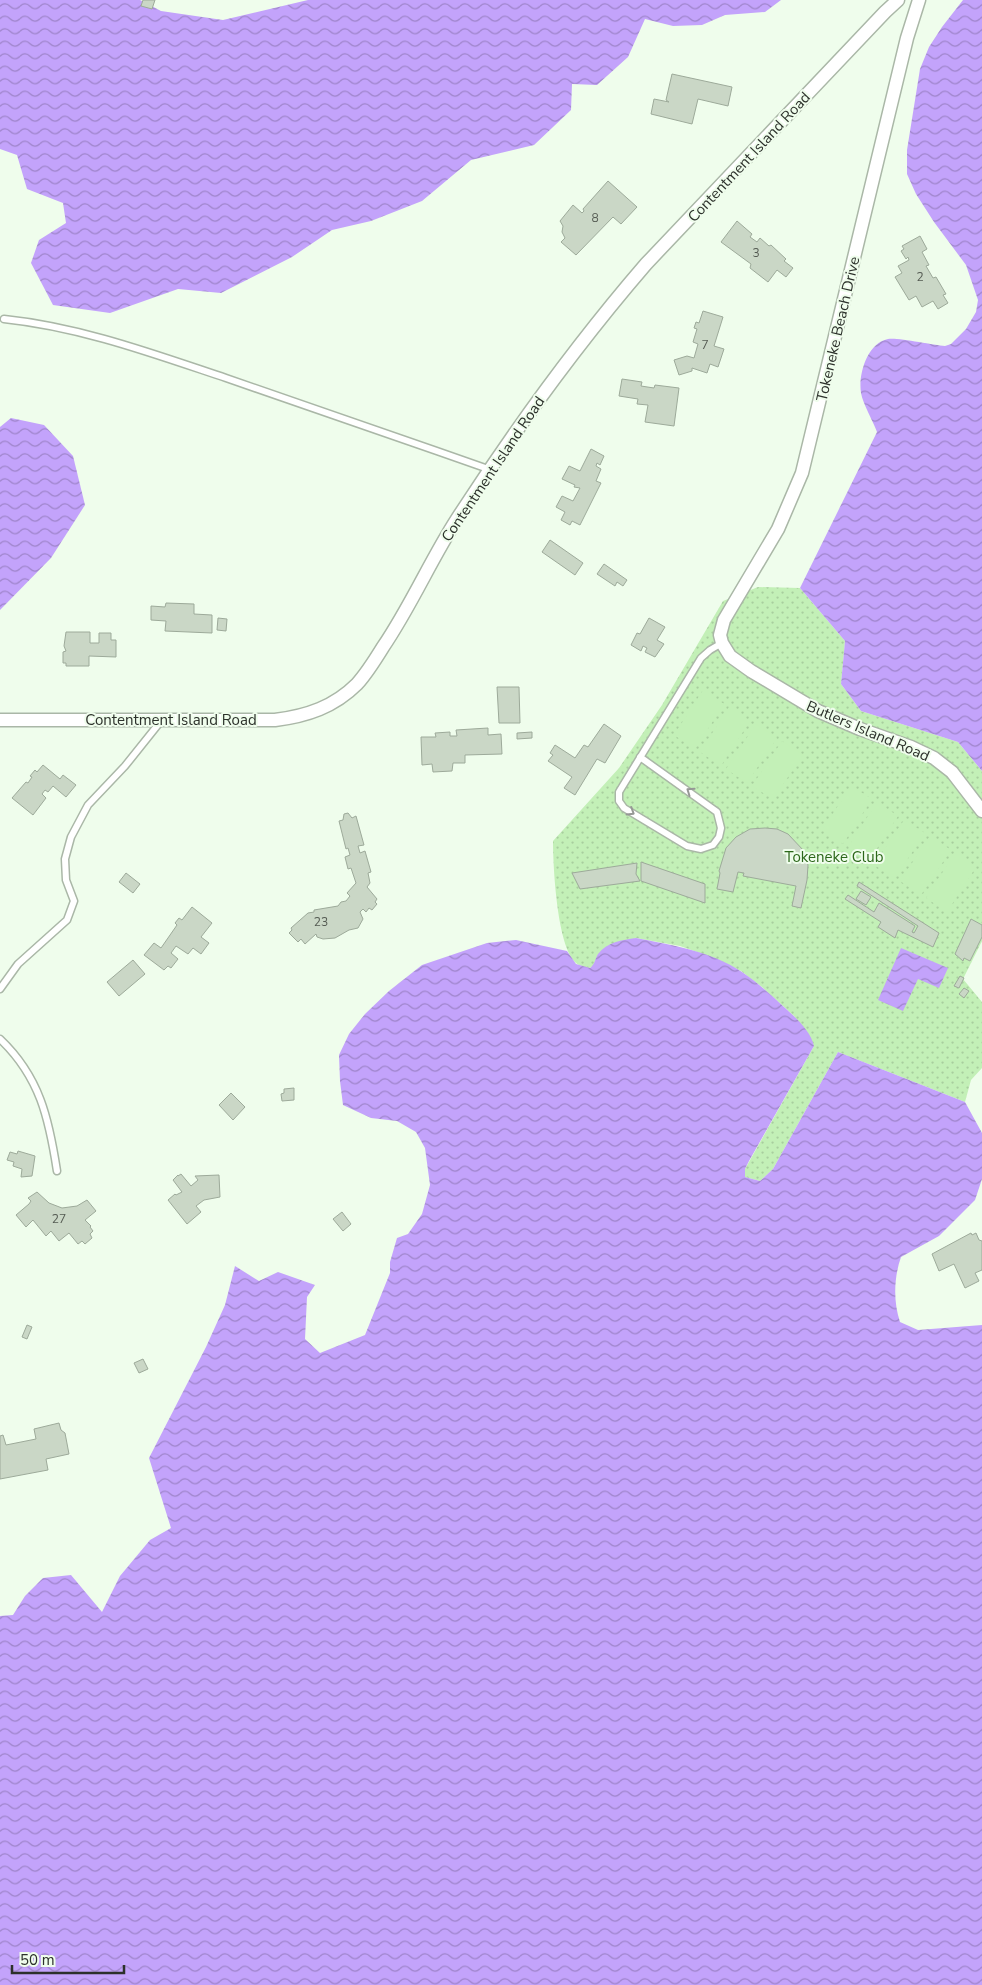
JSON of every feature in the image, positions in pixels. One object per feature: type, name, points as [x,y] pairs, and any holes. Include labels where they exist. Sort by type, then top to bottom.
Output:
[{"type":"street","name":"Contentment Island Road","points":[[0,720],[275,720],[294,718],[317,711],[345,694],[368,671],[396,628],[456,520],[608,308],[646,264],[898,0]]},
{"type":"street","name":"Tokeneke Beach Drive","points":[[722,643],[720,635],[724,620],[774,536],[788,509],[802,473],[905,47],[920,0]]},
{"type":"street","name":"Butlers Island Road","points":[[722,643],[730,656],[751,671],[818,711],[860,730],[911,747],[934,758],[952,772],[982,811]]},
{"type":"lane","points":[[4,318],[30,321],[71,330],[141,349],[491,470]]},
{"type":"lane","points":[[640,757],[717,812],[721,828],[720,837],[713,845],[701,849],[687,846],[624,808],[619,801],[619,792],[640,757],[702,658],[710,650],[722,643]]},
{"type":"lane","points":[[0,989],[18,964],[67,920],[74,900],[66,880],[64,859],[71,837],[88,805],[125,766],[161,721]]},
{"type":"lane","points":[[0,1039],[23,1065],[40,1093],[47,1115],[57,1171]]},
{"type":"green space","name":"Tokeneke Club","points":[[758,587],[800,588],[845,641],[841,684],[861,711],[958,742],[982,771],[982,941],[963,979],[982,1002],[982,1068],[971,1080],[965,1102],[838,1052],[773,1169],[760,1181],[745,1177],[745,1169],[814,1046],[794,1016],[741,971],[714,958],[680,946],[636,938],[597,956],[594,965],[590,968],[577,964],[564,941],[560,924],[555,886],[553,841],[619,768],[662,705],[723,601]]},
{"type":"green space","points":[[703,690],[724,704],[695,749],[674,735]]},
{"type":"green space","points":[[729,707],[750,721],[721,766],[700,752]]},
{"type":"green space","points":[[756,724],[777,738],[747,783],[726,769]]},
{"type":"green space","points":[[782,741],[803,755],[773,799],[752,786]]},
{"type":"green space","points":[[851,786],[872,799],[843,844],[822,830]]},
{"type":"green space","points":[[877,802],[898,816],[869,861],[848,847]]},
{"type":"green space","points":[[904,820],[925,833],[895,878],[874,865]]},
{"type":"green space","points":[[930,836],[951,850],[921,895],[900,881]]},
{"type":"green space","points":[[955,853],[976,867],[947,912],[926,898]]},
{"type":"water","points":[[0,0],[140,0],[161,11],[223,20],[308,0],[781,0],[765,12],[725,15],[702,25],[673,26],[645,19],[628,57],[597,85],[572,84],[571,110],[534,145],[471,160],[422,201],[371,221],[332,230],[292,257],[221,293],[178,289],[110,313],[53,305],[31,263],[39,240],[66,223],[63,203],[27,189],[17,155],[0,149]]},
{"type":"water","points":[[963,0],[982,0],[982,771],[958,742],[861,711],[841,684],[845,641],[800,588],[877,432],[864,402],[860,386],[863,369],[869,353],[874,347],[888,339],[945,346],[951,344],[966,329],[976,312],[978,300],[966,265],[934,222],[916,194],[907,174],[907,150],[920,69],[929,47]]},
{"type":"water","points":[[11,418],[44,425],[73,456],[85,505],[51,558],[0,610],[0,427]]},
{"type":"water","points":[[636,938],[704,954],[730,965],[769,993],[810,1035],[814,1046],[749,1161],[745,1169],[745,1177],[760,1181],[773,1169],[838,1052],[965,1102],[982,1133],[982,1179],[975,1200],[939,1236],[901,1257],[895,1289],[896,1306],[900,1322],[918,1330],[982,1325],[982,1985],[0,1985],[0,1616],[13,1615],[25,1596],[43,1578],[71,1575],[102,1612],[120,1576],[150,1540],[171,1528],[149,1458],[206,1347],[225,1305],[235,1266],[259,1281],[278,1272],[315,1285],[307,1297],[305,1339],[320,1353],[365,1335],[390,1273],[390,1262],[397,1238],[408,1234],[422,1214],[430,1185],[425,1148],[416,1132],[397,1121],[371,1118],[343,1105],[339,1055],[349,1034],[365,1014],[389,991],[422,965],[487,943],[516,940],[567,951],[576,964],[590,968],[598,954],[610,944]]},
{"type":"water","points":[[901,948],[948,968],[939,988],[918,979],[903,1011],[878,1000]]},
{"type":"building","points":[[143,0],[155,0],[152,9],[141,6]]},
{"type":"building","points":[[672,74],[732,87],[728,106],[698,99],[692,124],[651,114],[654,99],[669,102],[666,100]]},
{"type":"building","points":[[608,181],[637,207],[621,224],[613,217],[576,255],[561,242],[565,238],[560,221],[573,205],[582,213],[583,209]]},
{"type":"building","points":[[737,221],[752,234],[750,237],[757,242],[760,238],[786,259],[784,261],[793,268],[786,277],[777,270],[768,282],[750,268],[751,264],[721,242]]},
{"type":"building","points":[[920,236],[927,249],[922,252],[929,265],[926,266],[933,278],[936,277],[946,294],[943,295],[948,303],[938,309],[933,301],[922,307],[916,296],[909,300],[895,277],[902,273],[898,266],[909,260],[908,257],[906,259],[901,251],[904,249],[902,246]]},
{"type":"building","points":[[703,311],[723,317],[714,346],[724,349],[718,367],[710,364],[707,373],[692,368],[692,371],[679,375],[674,360],[687,356],[694,358],[698,344],[693,342],[697,329],[694,328],[696,322],[699,323]]},
{"type":"building","points":[[622,379],[642,382],[641,386],[654,388],[655,385],[679,388],[674,426],[645,422],[648,405],[637,404],[638,399],[619,396]]},
{"type":"building","points":[[591,449],[604,456],[600,465],[597,463],[596,466],[601,469],[596,481],[601,483],[580,525],[572,521],[570,525],[561,520],[565,512],[556,507],[562,496],[573,501],[580,488],[574,487],[575,485],[562,479],[569,466],[580,471]]},
{"type":"building","points":[[550,540],[583,563],[575,575],[542,552]]},
{"type":"building","points":[[604,564],[627,580],[623,586],[617,582],[615,586],[597,574]]},
{"type":"building","points":[[166,603],[194,604],[194,614],[212,615],[212,633],[165,631],[166,621],[151,620],[151,606],[165,607]]},
{"type":"building","points":[[218,618],[227,619],[226,631],[217,630]]},
{"type":"building","points":[[649,618],[665,627],[657,640],[664,644],[655,657],[645,652],[647,648],[643,646],[641,651],[631,645],[637,633],[640,634]]},
{"type":"building","points":[[66,632],[90,632],[90,643],[99,643],[99,633],[111,633],[111,640],[116,640],[116,657],[89,656],[89,666],[66,666],[66,663],[63,663],[63,652],[66,651],[64,646]]},
{"type":"building","points":[[497,687],[519,687],[520,723],[499,723]]},
{"type":"building","points":[[604,724],[621,736],[605,763],[597,759],[575,795],[564,788],[572,777],[548,761],[553,755],[550,753],[555,745],[575,758],[584,745],[588,747]]},
{"type":"building","points":[[488,728],[488,735],[501,734],[502,754],[465,755],[465,763],[453,763],[452,771],[433,772],[432,764],[422,765],[421,737],[436,737],[435,733],[450,732],[450,736],[457,736],[456,730]]},
{"type":"building","points":[[532,732],[532,738],[517,739],[517,733]]},
{"type":"building","points":[[43,765],[60,779],[63,775],[76,785],[66,797],[53,786],[48,792],[45,790],[42,794],[46,798],[33,815],[12,798],[26,782],[28,783],[32,777],[30,776],[35,770],[37,772]]},
{"type":"building","points":[[348,813],[352,818],[356,816],[364,845],[358,846],[360,853],[365,851],[371,872],[368,873],[370,883],[367,887],[377,899],[375,902],[377,904],[372,910],[369,908],[366,912],[363,909],[360,912],[363,919],[358,928],[349,930],[335,938],[323,939],[317,937],[316,934],[305,944],[301,939],[298,942],[289,933],[292,930],[291,928],[308,913],[314,912],[314,910],[338,906],[341,902],[346,901],[350,896],[347,893],[356,883],[351,868],[348,869],[345,857],[350,855],[348,848],[346,849],[339,821],[343,820],[344,814]]},
{"type":"building","points":[[750,829],[777,829],[788,834],[804,851],[808,865],[801,908],[792,906],[796,886],[743,876],[744,873],[738,872],[733,892],[717,889],[719,871],[726,848],[736,837]]},
{"type":"building","points":[[641,862],[705,884],[705,903],[641,881]]},
{"type":"building","points":[[637,863],[636,874],[640,881],[580,889],[572,873]]},
{"type":"building","points":[[126,873],[140,884],[133,893],[119,882]]},
{"type":"building","points":[[859,882],[939,933],[933,947],[898,930],[895,938],[878,927],[881,922],[845,899],[848,895],[874,912],[879,903],[915,926],[912,932],[914,933],[918,926],[857,886]]},
{"type":"building","points":[[861,891],[871,897],[866,905],[856,899]]},
{"type":"building","points":[[192,907],[212,923],[201,937],[209,943],[201,954],[193,948],[188,954],[176,946],[171,953],[178,959],[171,968],[168,966],[164,970],[144,955],[154,943],[161,948],[177,925],[175,923],[179,918],[182,920]]},
{"type":"building","points":[[971,919],[982,925],[982,937],[970,961],[964,958],[963,961],[955,954]]},
{"type":"building","points":[[133,960],[145,974],[119,996],[107,982]]},
{"type":"building","points":[[960,976],[964,978],[959,988],[954,986]]},
{"type":"building","points":[[964,988],[969,991],[964,998],[959,994]]},
{"type":"building","points":[[294,1088],[294,1100],[282,1101],[281,1094],[284,1093],[284,1089]]},
{"type":"building","points":[[231,1093],[245,1107],[233,1120],[219,1105]]},
{"type":"building","points":[[18,1151],[35,1156],[32,1176],[21,1177],[22,1169],[13,1166],[14,1162],[7,1160],[10,1152],[17,1154]]},
{"type":"building","points":[[181,1174],[191,1186],[198,1180],[195,1176],[219,1175],[220,1197],[204,1200],[196,1206],[201,1212],[187,1224],[168,1200],[175,1194],[182,1192],[173,1180]]},
{"type":"building","points":[[37,1192],[49,1203],[62,1208],[77,1206],[87,1200],[96,1211],[85,1220],[93,1231],[90,1234],[92,1238],[85,1244],[82,1241],[78,1244],[69,1233],[59,1241],[51,1231],[46,1236],[33,1220],[26,1227],[16,1215],[29,1204],[31,1201],[28,1198]]},
{"type":"building","points":[[342,1212],[351,1224],[343,1231],[333,1219]]},
{"type":"building","points":[[971,1233],[972,1235],[976,1233],[979,1240],[982,1241],[982,1270],[975,1273],[979,1281],[965,1288],[954,1264],[939,1271],[932,1254]]},
{"type":"building","points":[[27,1325],[32,1327],[27,1339],[22,1337]]},
{"type":"building","points":[[143,1359],[148,1369],[139,1373],[134,1363]]},
{"type":"building","points":[[59,1423],[61,1430],[65,1433],[69,1454],[46,1459],[48,1470],[0,1479],[0,1436],[3,1435],[6,1445],[36,1439],[34,1429]]}]
